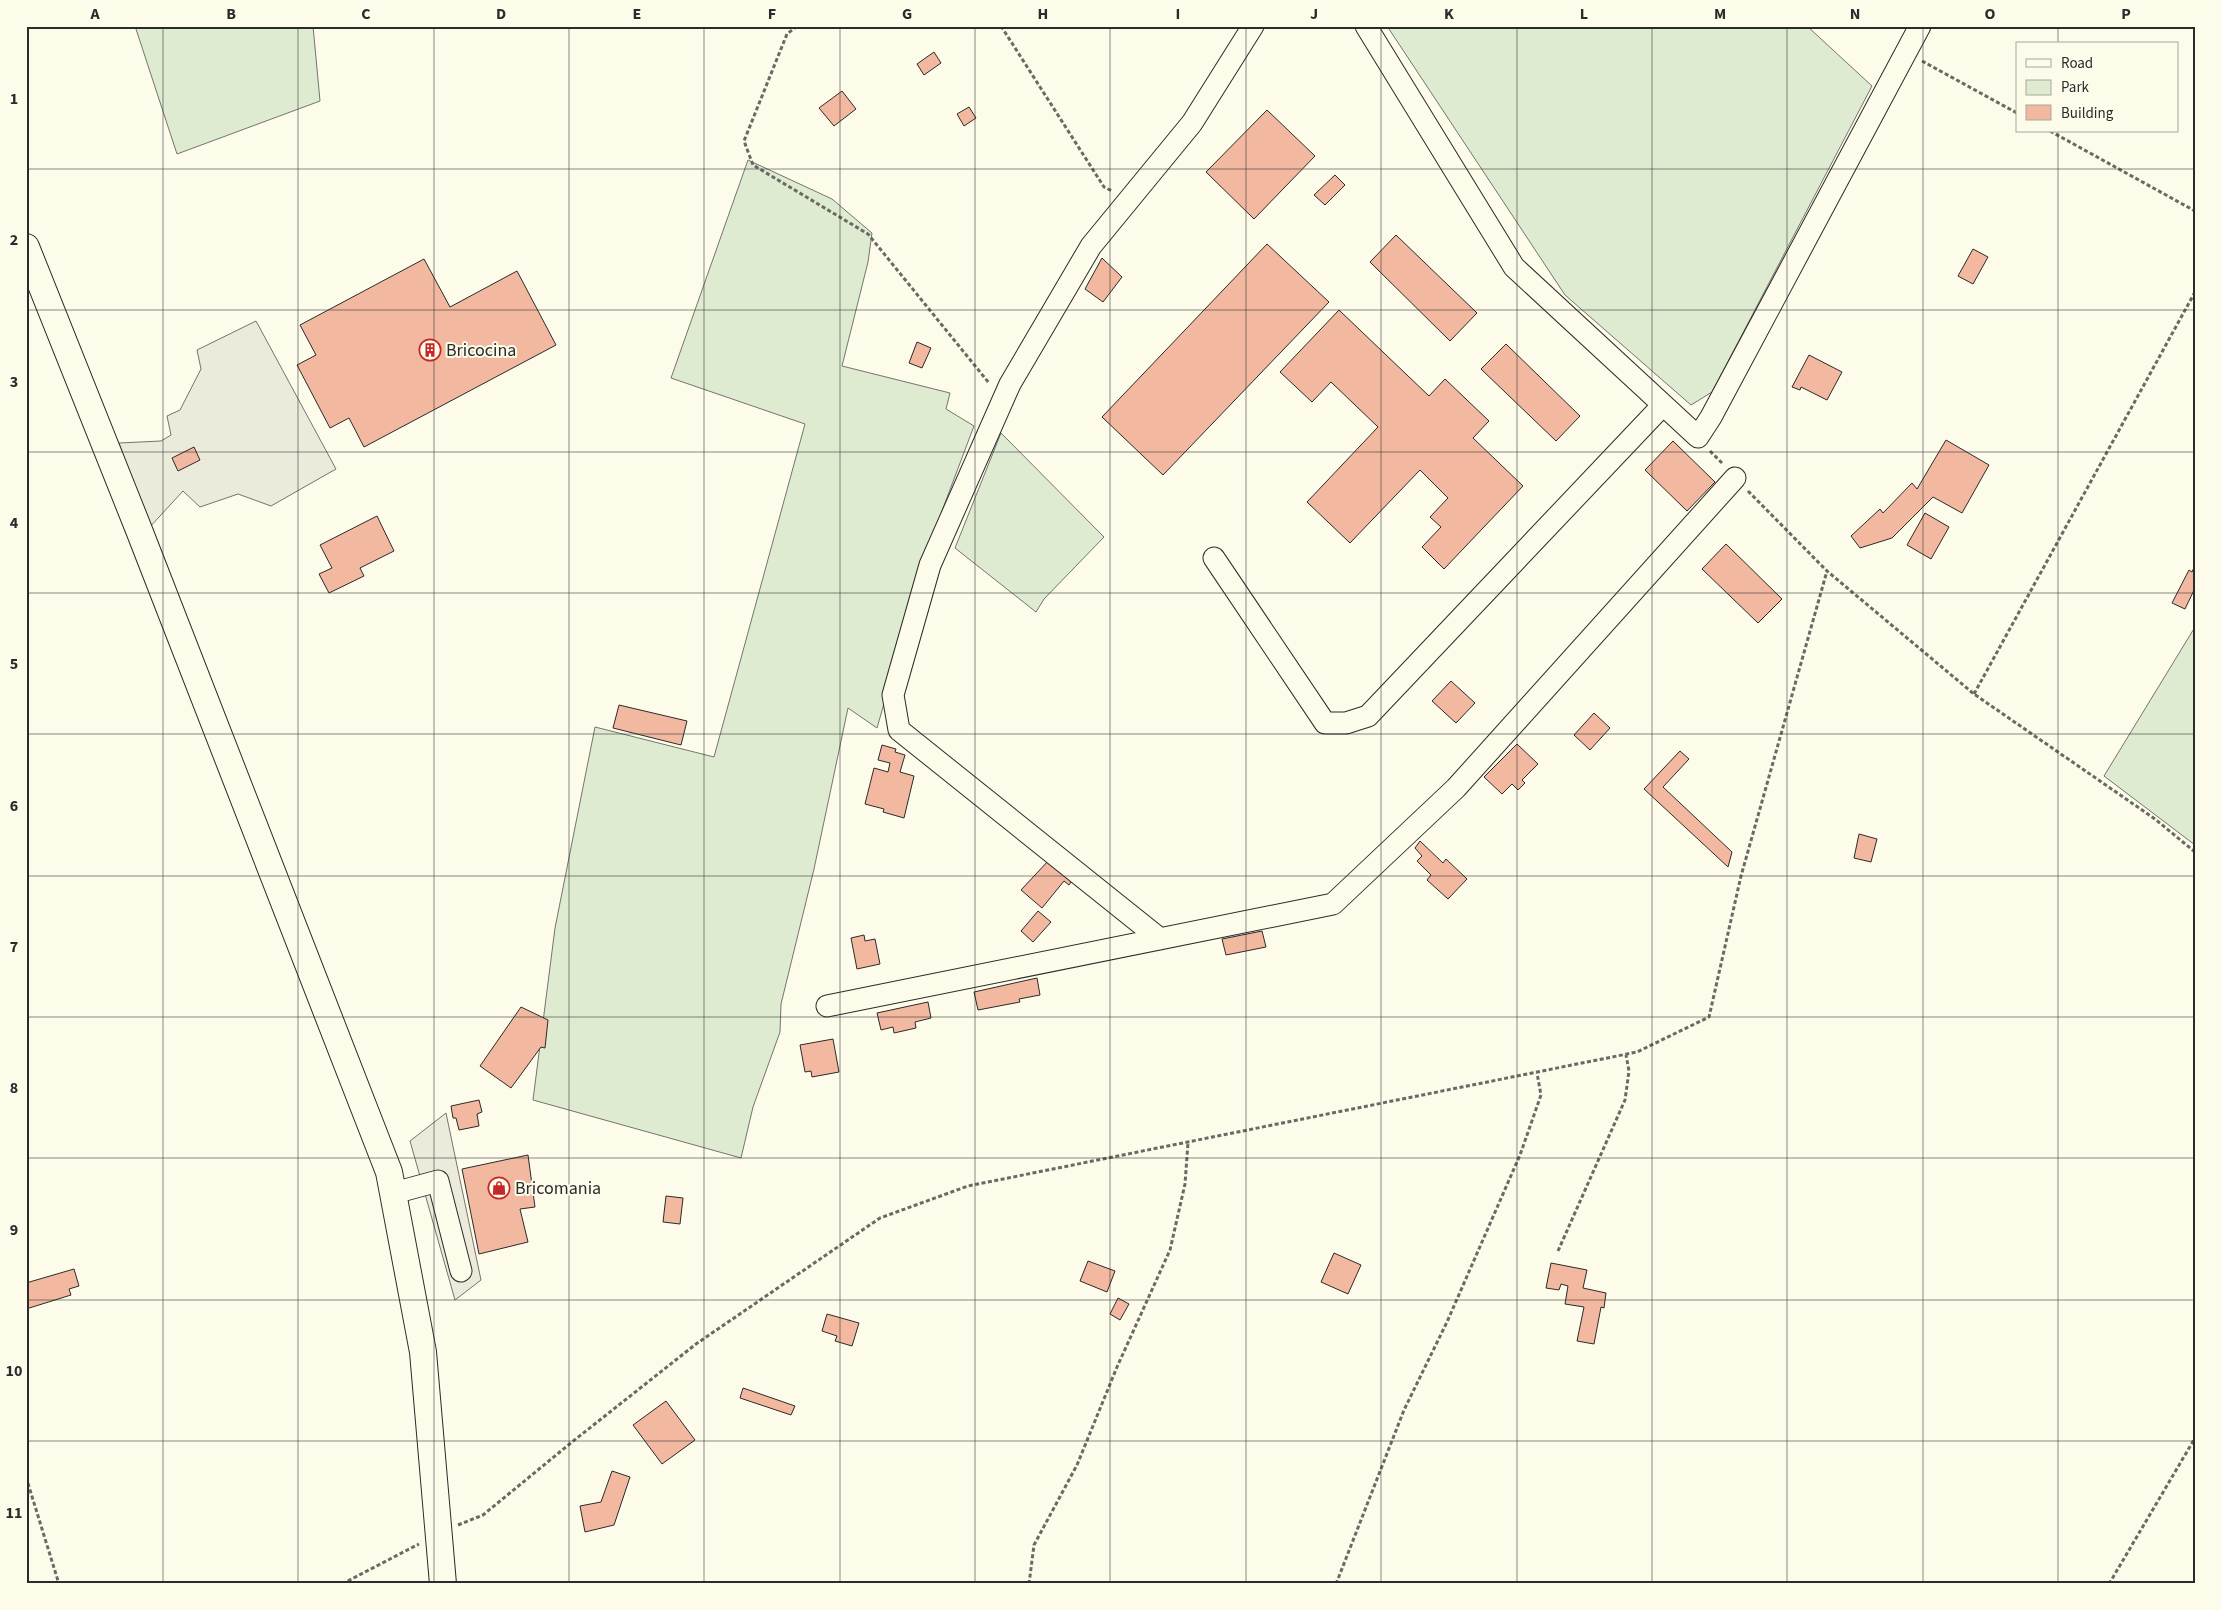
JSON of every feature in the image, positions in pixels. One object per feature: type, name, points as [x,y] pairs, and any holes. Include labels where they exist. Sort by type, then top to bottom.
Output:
[{"type":"main road","points":[[26,247],[139,530],[386,1162],[394,1193],[423,1352],[443,1584]]},
{"type":"street","points":[[1160,939],[900,730],[893,695],[930,565],[1010,384],[1091,246],[1192,123],[1253,26]]},
{"type":"street","points":[[1366,26],[1514,267],[1698,437],[1711,417],[1920,26]]},
{"type":"street","points":[[1214,558],[1325,722],[1346,723],[1368,716],[1663,405]]},
{"type":"street","points":[[827,1006],[1333,904],[1456,788],[1735,478]]},
{"type":"street","points":[[394,1193],[438,1181],[461,1271]]},
{"type":"path","points":[[797,26],[787,34],[744,141],[753,165],[868,234],[1003,402]]},
{"type":"path","points":[[1001,26],[1104,187],[1129,200]]},
{"type":"path","points":[[1906,52],[2016,112]]},
{"type":"path","points":[[2052,132],[2195,211]]},
{"type":"path","points":[[1974,694],[2195,292]]},
{"type":"path","points":[[1698,437],[1735,478],[1827,571],[1974,694],[2155,819],[2195,852]]},
{"type":"path","points":[[342,1584],[439,1534],[483,1515],[696,1344],[880,1218],[968,1186],[1188,1144],[1626,1055],[1709,1017],[1742,876],[1827,571]]},
{"type":"path","points":[[1558,1251],[1625,1100],[1629,1071],[1626,1055]]},
{"type":"path","points":[[1336,1584],[1404,1410],[1448,1322],[1520,1155],[1541,1095],[1537,1072]]},
{"type":"path","points":[[1029,1584],[1034,1545],[1077,1465],[1117,1367],[1170,1250],[1185,1184],[1188,1144]]},
{"type":"path","points":[[2109,1584],[2195,1438]]},
{"type":"path","points":[[26,1477],[59,1584]]},
{"type":"green space","points":[[135,26],[313,26],[320,101],[177,154]]},
{"type":"green space","points":[[1387,26],[1807,26],[1872,86],[1712,392],[1691,405],[1565,295]]},
{"type":"green space","points":[[748,160],[832,199],[872,233],[868,262],[842,366],[950,393],[946,409],[974,426],[931,540],[877,728],[848,708],[814,869],[781,1004],[780,1032],[753,1107],[741,1158],[533,1100],[555,928],[595,727],[714,757],[805,424],[671,378]]},
{"type":"green space","points":[[1001,433],[1104,537],[1044,599],[1036,612],[955,548]]},
{"type":"green space","points":[[2195,627],[2195,845],[2104,776]]},
{"type":"shaded area","points":[[256,321],[336,469],[271,506],[238,494],[200,507],[183,491],[148,529],[119,443],[161,441],[171,435],[167,416],[180,410],[201,369],[197,350]]},
{"type":"shaded area","points":[[446,1113],[481,1280],[455,1300],[410,1141]]},
{"type":"building","points":[[934,52],[941,63],[924,75],[917,64]]},
{"type":"building","points":[[842,91],[856,109],[834,126],[819,108]]},
{"type":"building","points":[[969,107],[976,118],[964,126],[957,114]]},
{"type":"building","points":[[1267,110],[1315,156],[1254,219],[1206,172]]},
{"type":"building","points":[[1335,175],[1345,185],[1325,205],[1314,195]]},
{"type":"building","points":[[1396,235],[1477,313],[1450,341],[1370,262]]},
{"type":"building","points":[[1267,244],[1329,302],[1163,475],[1102,417]]},
{"type":"building","points":[[1973,249],[1988,257],[1973,284],[1958,276]]},
{"type":"building","points":[[1102,258],[1122,277],[1103,302],[1085,289]]},
{"type":"building","name":"Bricocina","points":[[424,259],[450,307],[517,271],[556,345],[364,447],[349,418],[330,428],[297,365],[316,355],[300,325]]},
{"type":"building","points":[[1339,310],[1429,396],[1445,379],[1489,421],[1473,438],[1523,486],[1444,569],[1422,547],[1441,527],[1430,517],[1448,498],[1420,470],[1350,543],[1307,502],[1378,427],[1331,382],[1312,402],[1280,372]]},
{"type":"building","points":[[917,342],[931,348],[922,368],[909,363]]},
{"type":"building","points":[[1506,344],[1580,416],[1556,441],[1481,369]]},
{"type":"building","points":[[1809,355],[1842,372],[1827,400],[1801,387],[1800,390],[1792,387]]},
{"type":"building","points":[[1946,440],[1989,465],[1962,513],[1933,497],[1892,538],[1860,548],[1851,536],[1880,509],[1883,513],[1912,483],[1917,489]]},
{"type":"building","points":[[1673,441],[1715,482],[1687,511],[1645,470]]},
{"type":"building","points":[[194,447],[200,460],[178,471],[172,458]]},
{"type":"building","points":[[1925,513],[1949,527],[1931,559],[1907,545]]},
{"type":"building","points":[[377,516],[394,551],[360,568],[364,576],[329,593],[319,574],[332,568],[320,545]]},
{"type":"building","points":[[1726,544],[1782,599],[1758,623],[1702,569]]},
{"type":"building","points":[[2195,565],[2195,588],[2185,609],[2172,603],[2189,570],[2192,572]]},
{"type":"building","points":[[1451,681],[1475,703],[1456,723],[1432,701]]},
{"type":"building","points":[[619,705],[687,721],[681,745],[613,728]]},
{"type":"building","points":[[1594,713],[1610,728],[1590,750],[1574,735]]},
{"type":"building","points":[[1517,744],[1538,764],[1522,780],[1525,783],[1518,790],[1512,784],[1502,794],[1484,777]]},
{"type":"building","points":[[882,745],[896,749],[895,752],[905,755],[900,772],[914,776],[904,818],[883,812],[884,809],[865,804],[874,768],[888,772],[890,763],[878,760]]},
{"type":"building","points":[[1680,751],[1689,759],[1663,787],[1732,852],[1728,867],[1644,789]]},
{"type":"building","points":[[1859,834],[1877,839],[1871,862],[1854,858]]},
{"type":"building","points":[[1420,841],[1443,863],[1446,859],[1467,879],[1448,899],[1427,880],[1431,875],[1417,861],[1422,856],[1415,848]]},
{"type":"building","points":[[1049,860],[1073,879],[1069,885],[1064,881],[1042,908],[1021,890]]},
{"type":"building","points":[[1038,911],[1051,922],[1033,942],[1021,931]]},
{"type":"building","points":[[1262,931],[1266,947],[1226,955],[1222,939]]},
{"type":"building","points":[[864,935],[865,941],[875,939],[880,964],[857,969],[851,938]]},
{"type":"building","points":[[1037,978],[1040,995],[1019,999],[1020,1002],[978,1010],[974,992]]},
{"type":"building","points":[[928,1002],[931,1018],[915,1022],[916,1028],[894,1033],[893,1027],[881,1030],[877,1013]]},
{"type":"building","points":[[521,1007],[548,1020],[545,1048],[541,1047],[511,1088],[480,1066]]},
{"type":"building","points":[[833,1039],[839,1072],[812,1077],[811,1071],[805,1072],[800,1045]]},
{"type":"building","points":[[479,1100],[482,1112],[477,1114],[479,1126],[459,1130],[456,1118],[453,1118],[451,1106]]},
{"type":"building","name":"Bricomania","points":[[528,1155],[535,1207],[520,1209],[528,1242],[479,1254],[462,1169]]},
{"type":"building","points":[[666,1196],[683,1198],[680,1224],[663,1222]]},
{"type":"building","points":[[1334,1253],[1361,1265],[1348,1294],[1321,1282]]},
{"type":"building","points":[[1088,1261],[1115,1271],[1107,1292],[1080,1281]]},
{"type":"building","points":[[1551,1263],[1587,1270],[1583,1288],[1606,1293],[1604,1308],[1601,1307],[1594,1344],[1577,1341],[1584,1307],[1565,1304],[1568,1286],[1561,1284],[1559,1290],[1546,1288]]},
{"type":"building","points":[[74,1269],[79,1286],[69,1289],[71,1295],[26,1309],[26,1283]]},
{"type":"building","points":[[1118,1298],[1129,1304],[1120,1320],[1110,1314]]},
{"type":"building","points":[[827,1314],[859,1323],[852,1346],[835,1341],[837,1336],[822,1331]]},
{"type":"building","points":[[743,1388],[795,1406],[791,1415],[740,1398]]},
{"type":"building","points":[[666,1401],[695,1440],[662,1464],[633,1425]]},
{"type":"building","points":[[612,1471],[630,1477],[614,1525],[585,1532],[580,1506],[601,1502]]},
{"type":"place","name":"Bricocina","points":[[430,350]]},
{"type":"place","name":"Bricomania","points":[[499,1188]]}]
